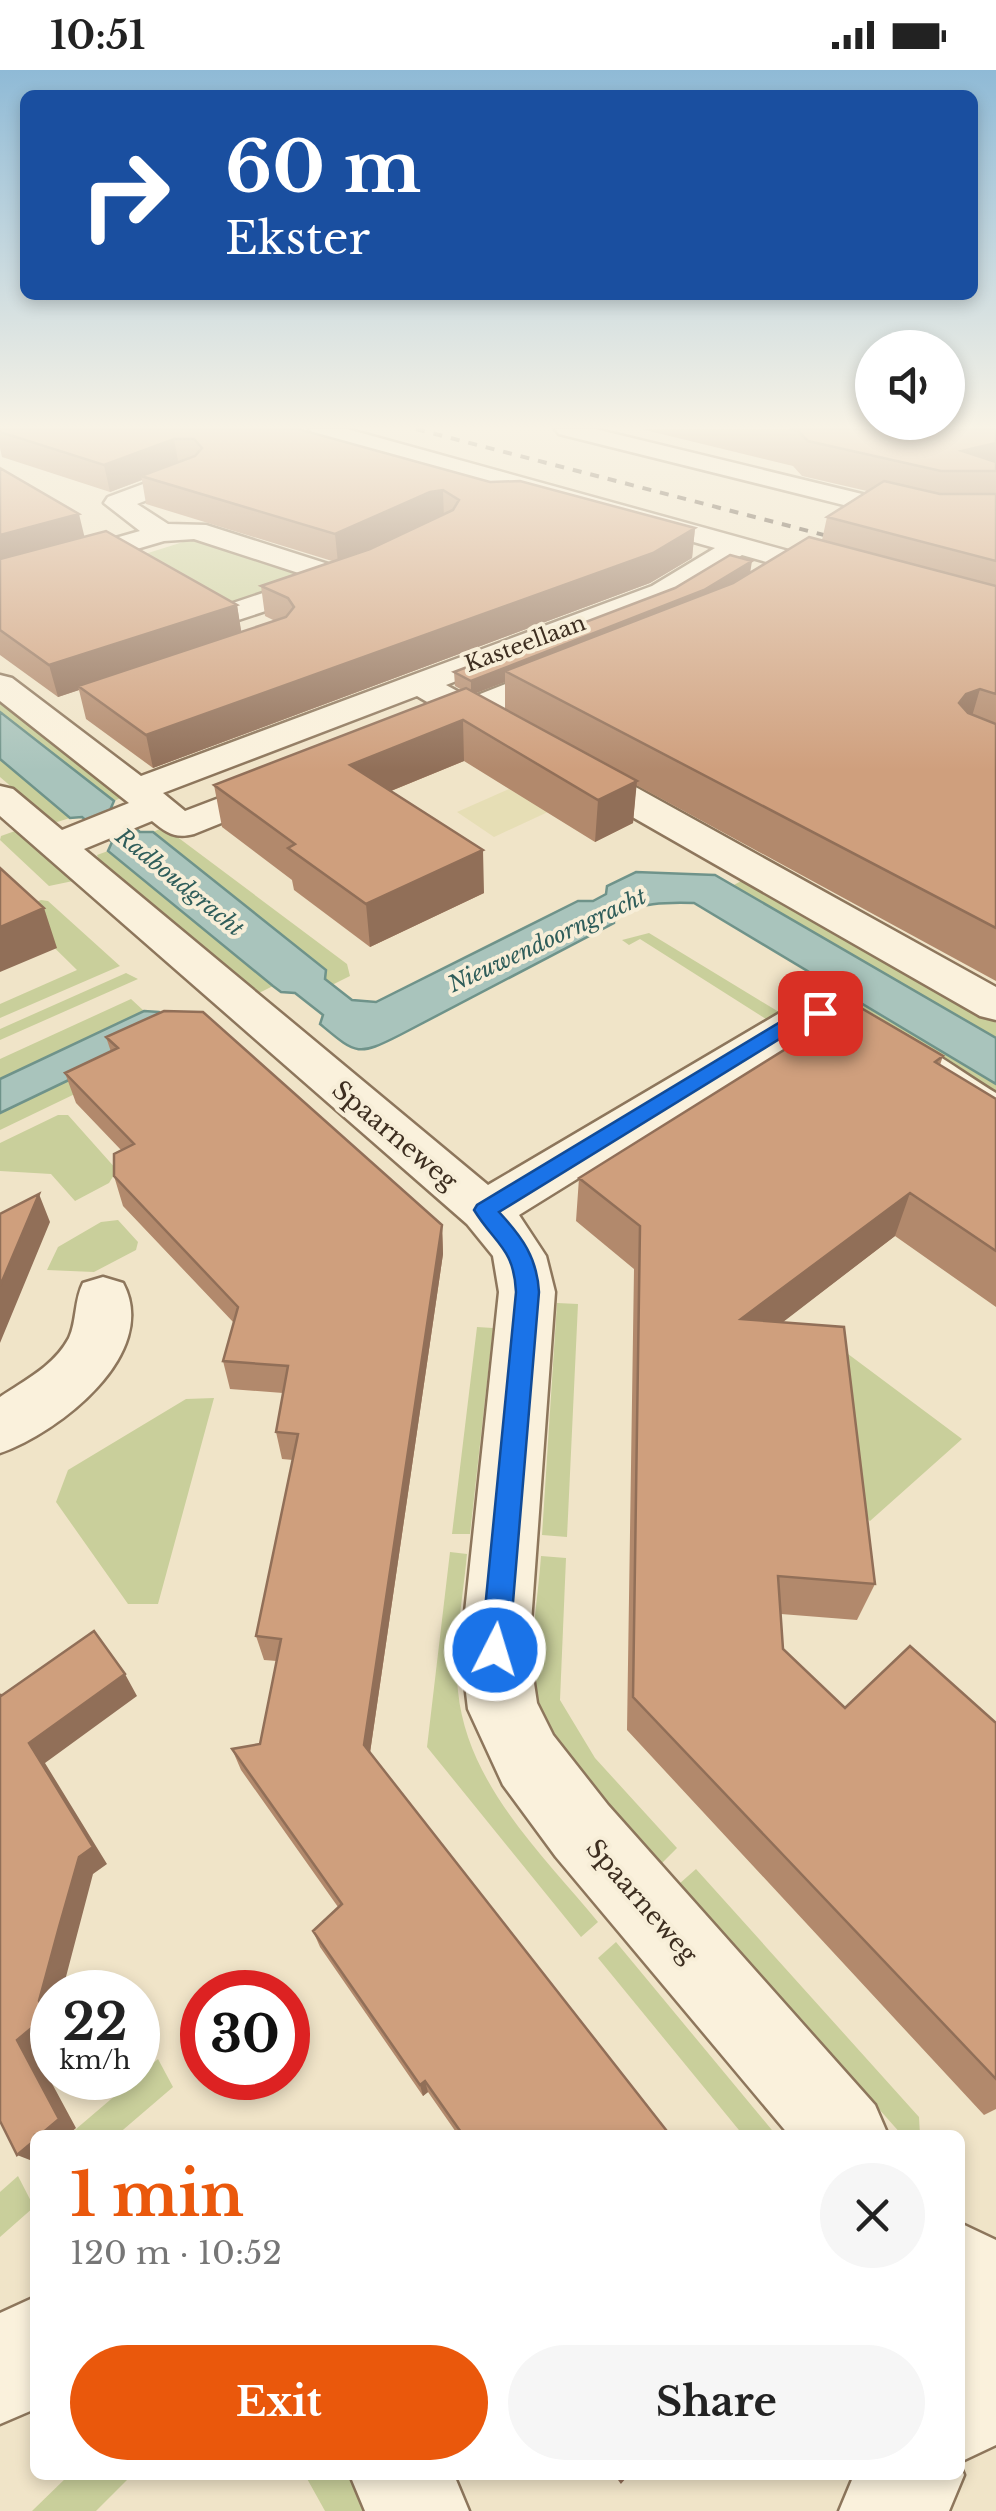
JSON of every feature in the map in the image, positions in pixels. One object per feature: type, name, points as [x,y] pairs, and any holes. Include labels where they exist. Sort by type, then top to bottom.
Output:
[{"type":"street","points":[[0,580],[130,543]]},
{"type":"street","points":[[233,543],[340,577]]},
{"type":"street","points":[[730,543],[884,586]]},
{"type":"street","name":"Kasteellaan","points":[[114,818],[418,683],[662,592],[738,546]]},
{"type":"street","points":[[118,547],[149,566]]},
{"type":"street","points":[[229,614],[373,562]]},
{"type":"street","points":[[764,582],[796,562]]},
{"type":"street","points":[[197,595],[262,630]]},
{"type":"street","name":"Kasteellaan","points":[[397,740],[610,655]]},
{"type":"street","name":"Kasteellaan","points":[[418,683],[469,711]]},
{"type":"street","points":[[0,685],[42,718],[114,818],[180,826],[325,768]]},
{"type":"street","points":[[42,718],[77,706]]},
{"type":"street","points":[[469,711],[986,992]]},
{"type":"street","name":"Spaarneweg","points":[[0,797],[114,818],[514,1244],[526,1266],[528,1292],[495,1650],[503,1709],[528,1760],[582,1831],[841,2130]]},
{"type":"street","points":[[485,1210],[811,1014],[832,1016],[854,1027],[996,1115]]},
{"type":"street","points":[[0,1428],[69,1382],[98,1342],[103,1298]]},
{"type":"street","points":[[965,2274],[996,2310]]},
{"type":"street","points":[[0,2377],[30,2349]]},
{"type":"street","points":[[965,2407],[996,2364]]},
{"type":"street","points":[[402,2480],[419,2511]]},
{"type":"street","points":[[889,2511],[912,2480]]},
{"type":"shaded area","points":[[509,789],[521,796],[563,805],[494,837],[457,812]]},
{"type":"green space","points":[[180,543],[222,543],[310,574],[231,607],[145,554]]},
{"type":"green space","points":[[0,695],[127,795],[114,801],[0,712]]},
{"type":"green space","points":[[0,759],[70,818],[50,820],[0,777]]},
{"type":"green space","points":[[164,827],[347,964],[350,976],[332,985],[325,978],[326,970],[153,832]]},
{"type":"green space","points":[[15,831],[73,881],[49,886],[0,840]]},
{"type":"green space","points":[[108,851],[273,986],[257,994],[99,860],[97,855]]},
{"type":"green space","points":[[745,879],[996,1023],[996,1038],[732,886]]},
{"type":"green space","points":[[48,901],[120,966],[0,1018],[0,1004],[77,970],[16,910]]},
{"type":"green space","points":[[649,933],[779,1012],[766,1019],[640,939],[629,945],[622,940]]},
{"type":"green space","points":[[126,973],[138,979],[0,1040],[0,1029]]},
{"type":"green space","points":[[817,977],[996,1084],[996,1101],[804,984]]},
{"type":"green space","points":[[131,999],[144,1011],[0,1079],[0,1059]]},
{"type":"green space","points":[[94,1068],[106,1079],[0,1130],[0,1113]]},
{"type":"green space","points":[[58,1115],[68,1115],[117,1170],[109,1183],[75,1201],[51,1174],[0,1171],[0,1143]]},
{"type":"green space","points":[[118,1220],[138,1242],[136,1250],[94,1272],[47,1270],[58,1247],[101,1222]]},
{"type":"green space","points":[[557,1303],[578,1304],[567,1537],[542,1535]]},
{"type":"green space","points":[[477,1327],[493,1328],[470,1534],[452,1534]]},
{"type":"green space","points":[[844,1351],[962,1439],[870,1521],[864,1516]]},
{"type":"green space","points":[[214,1398],[158,1604],[128,1604],[56,1502],[68,1470],[186,1399]]},
{"type":"green space","points":[[450,1552],[467,1554],[457,1657],[464,1725],[491,1787],[510,1816],[598,1922],[581,1937],[427,1747]]},
{"type":"green space","points":[[541,1556],[566,1558],[560,1700],[595,1758],[677,1848],[662,1863],[566,1758],[539,1711],[533,1689],[532,1656]]},
{"type":"green space","points":[[696,1869],[919,2117],[920,2130],[898,2130],[679,1884]]},
{"type":"green space","points":[[616,1942],[772,2130],[739,2130],[598,1958]]},
{"type":"green space","points":[[160,2063],[173,2087],[160,2098]]},
{"type":"green space","points":[[110,2100],[158,2100],[123,2130],[75,2130]]},
{"type":"green space","points":[[18,2176],[30,2199],[30,2211],[0,2237],[0,2192]]},
{"type":"green space","points":[[64,2480],[127,2480],[96,2511],[32,2511]]},
{"type":"green space","points":[[308,2480],[352,2480],[370,2511],[325,2511]]},
{"type":"water","points":[[0,712],[114,801],[111,808],[140,832],[153,832],[326,970],[325,979],[352,1000],[376,1002],[578,901],[593,901],[606,894],[607,886],[636,872],[715,875],[996,1038],[996,1084],[694,903],[653,904],[623,912],[614,916],[614,923],[386,1042],[357,1049],[320,1024],[323,1015],[295,993],[281,992],[273,986],[108,851],[112,842],[82,817],[70,818],[0,759]]},
{"type":"water","points":[[144,1011],[159,1012],[172,1023],[169,1032],[0,1113],[0,1079]]},
{"type":"building","points":[[61,543],[127,543],[237,605],[49,665],[0,630],[0,559]]},
{"type":"building","points":[[383,543],[670,543],[653,553],[146,735],[78,686],[286,617],[294,607],[288,598],[261,586]]},
{"type":"building","points":[[799,543],[832,543],[996,586],[996,694],[980,689],[966,694],[959,703],[968,713],[996,724],[996,928],[505,671],[733,583]]},
{"type":"building","points":[[927,543],[996,543],[996,561]]},
{"type":"building","points":[[730,555],[752,561],[704,590],[471,681],[454,672],[675,588]]},
{"type":"building","points":[[466,688],[637,781],[598,800],[463,720],[350,765],[483,850],[366,904],[288,848],[295,844],[214,785]]},
{"type":"building","points":[[0,868],[44,908],[0,927]]},
{"type":"building","points":[[856,1005],[943,1056],[935,1062],[996,1099],[996,1251],[910,1193],[741,1319],[844,1327],[875,1584],[778,1576],[783,1649],[845,1708],[910,1646],[996,1723],[996,2079],[633,1697],[640,1226],[579,1178]]},
{"type":"building","points":[[164,1011],[203,1012],[442,1225],[364,1745],[666,2130],[459,2130],[425,2081],[420,2085],[313,1931],[342,1904],[232,1749],[260,1744],[281,1639],[256,1636],[298,1434],[276,1432],[288,1366],[223,1361],[238,1307],[114,1176],[114,1154],[134,1144],[65,1073],[118,1048],[106,1037]]},
{"type":"building","points":[[39,1194],[0,1286],[0,1214]]},
{"type":"building","points":[[94,1631],[125,1674],[29,1743],[93,1847],[79,1857],[47,1970],[30,1970],[30,2029],[17,2040],[30,2064],[30,2100],[49,2100],[59,2119],[46,2130],[30,2130],[30,2144],[17,2155],[0,2121],[0,1694]]},
{"type":"route","points":[[495,1650],[528,1292],[526,1266],[514,1244],[485,1210],[801,1017],[820,1013]]},
{"type":"water label","name":"Radboudgracht","points":[[180,882]]},
{"type":"water label","name":"Nieuwendoorngracht","points":[[547,940]]}]
